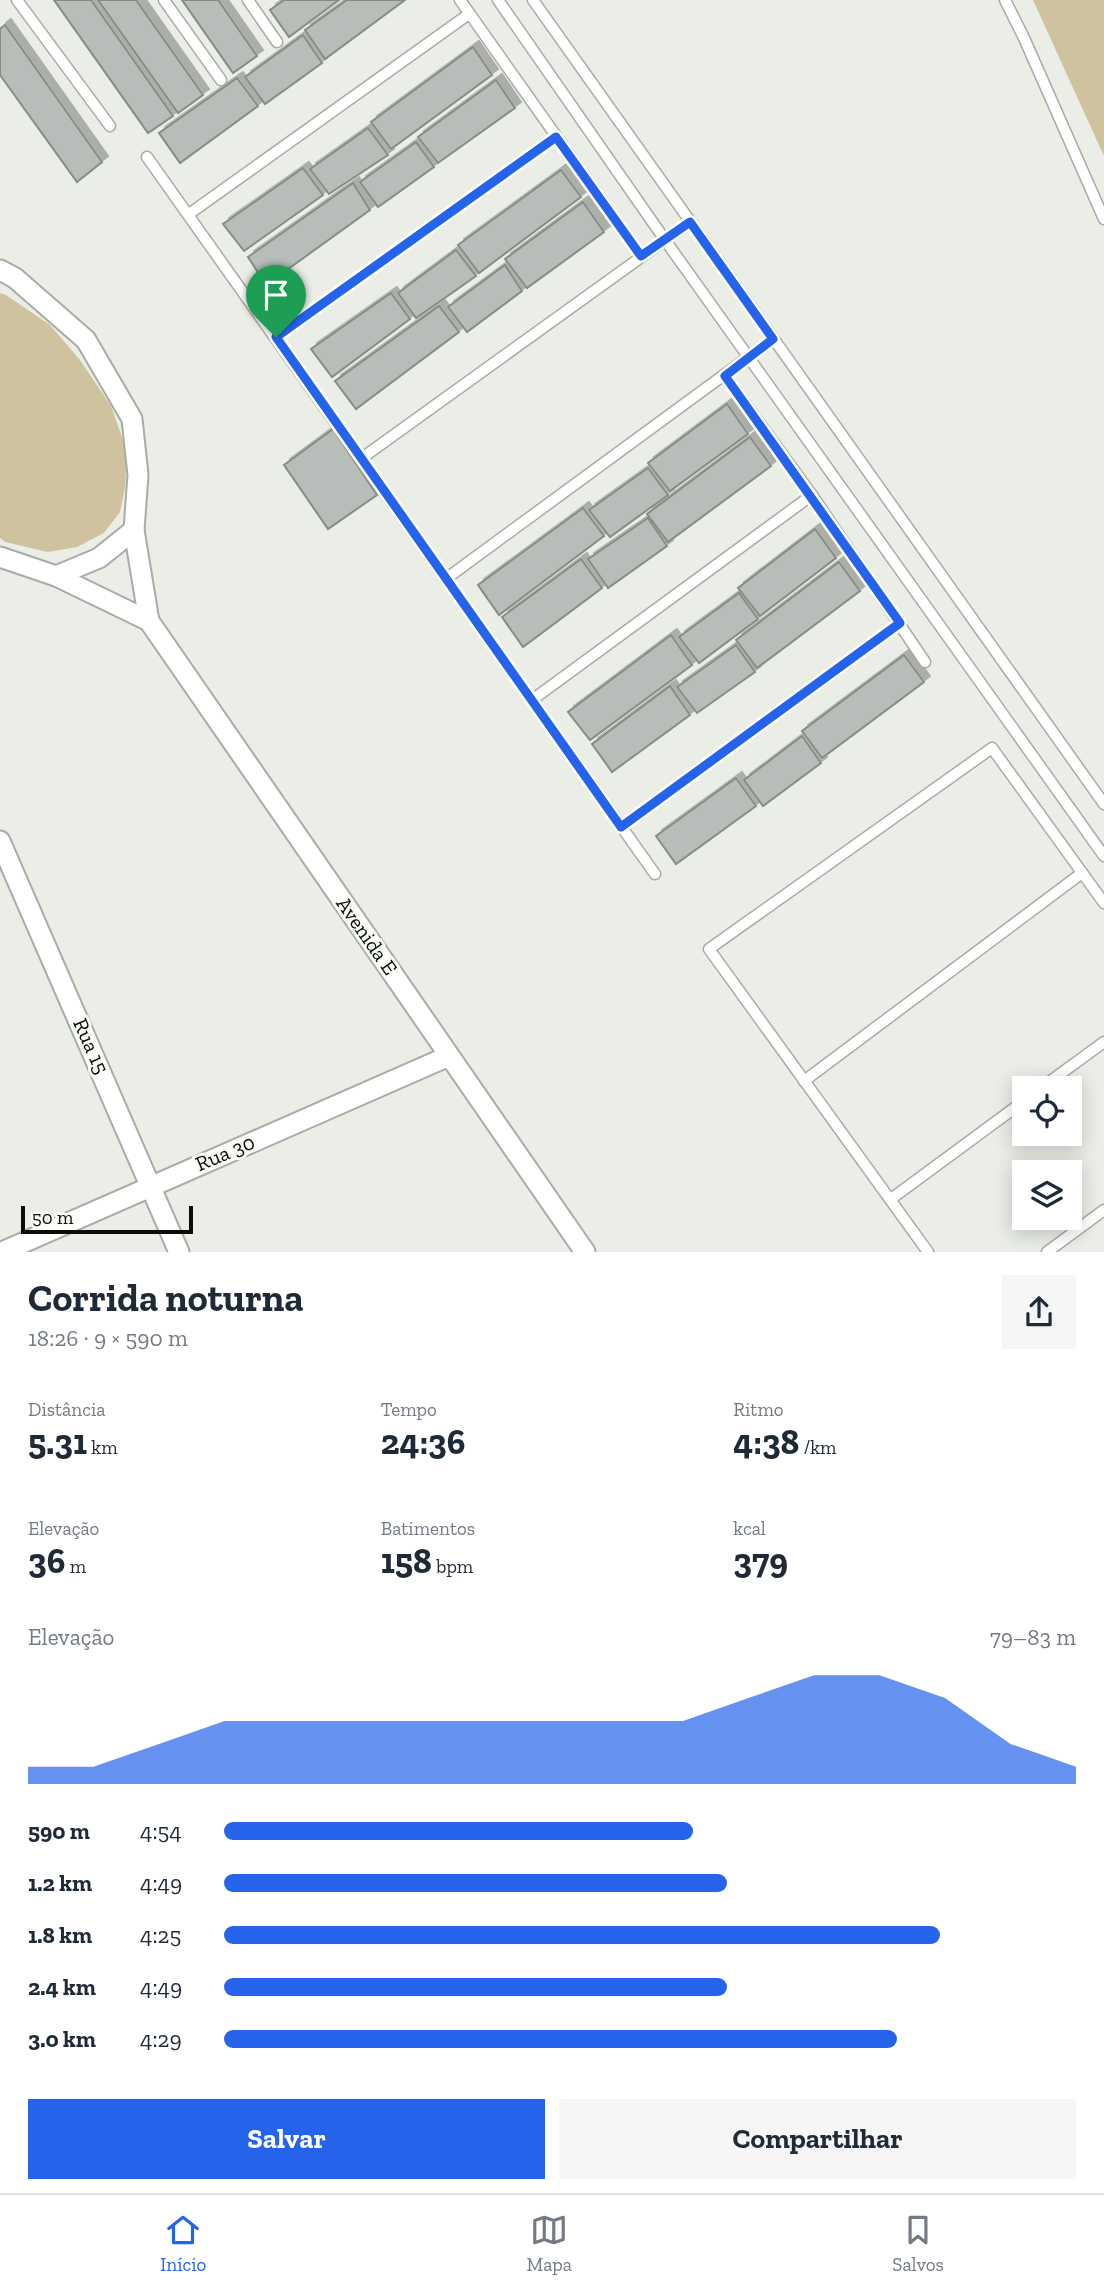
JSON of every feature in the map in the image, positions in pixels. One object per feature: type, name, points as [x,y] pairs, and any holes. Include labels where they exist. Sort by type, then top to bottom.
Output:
[{"type":"street","name":"Avenida E","points":[[0,270],[15,278],[86,340],[132,419],[138,475],[134,530],[149,621],[585,1251]]},
{"type":"street","points":[[56,576],[99,558],[134,530]]},
{"type":"street","name":"Avenida E","points":[[0,557],[56,576],[149,621]]},
{"type":"street","name":"Rua 15","points":[[0,841],[8,881],[151,1185],[179,1251]]},
{"type":"street","name":"Rua 30","points":[[2,1251],[449,1056]]},
{"type":"lane","points":[[164,0],[221,80]]},
{"type":"lane","points":[[460,0],[641,256]]},
{"type":"lane","points":[[498,0],[748,358],[1104,856]]},
{"type":"lane","points":[[533,0],[1104,804]]},
{"type":"lane","points":[[1005,0],[1104,219]]},
{"type":"lane","points":[[250,1],[277,42]]},
{"type":"lane","points":[[21,2],[110,126]]},
{"type":"lane","points":[[189,215],[469,14]]},
{"type":"lane","points":[[276,337],[556,137]]},
{"type":"lane","points":[[148,158],[655,874]]},
{"type":"lane","points":[[362,458],[690,222]]},
{"type":"lane","points":[[447,578],[773,339]]},
{"type":"lane","points":[[725,376],[812,495],[925,662]]},
{"type":"lane","points":[[532,700],[812,495]]},
{"type":"lane","points":[[621,827],[900,623]]},
{"type":"lane","points":[[928,1251],[709,949],[992,748],[1104,903]]},
{"type":"lane","points":[[804,1081],[1082,873]]},
{"type":"lane","points":[[1057,1076],[1104,1042]]},
{"type":"lane","points":[[891,1199],[1012,1110]]},
{"type":"lane","points":[[1047,1251],[1104,1210]]},
{"type":"shaded area","points":[[1033,0],[1104,0],[1104,156]]},
{"type":"shaded area","points":[[0,293],[50,325],[80,360],[111,406],[127,451],[125,488],[120,512],[104,533],[77,547],[48,552],[5,542],[0,538]]},
{"type":"building","points":[[54,0],[91,0],[173,116],[148,133]]},
{"type":"building","points":[[98,0],[136,0],[203,95],[178,113]]},
{"type":"building","points":[[182,0],[218,0],[257,56],[233,73]]},
{"type":"building","points":[[284,0],[339,0],[289,37],[270,10]]},
{"type":"building","points":[[347,0],[405,0],[325,59],[305,30]]},
{"type":"building","points":[[5,25],[102,162],[77,182],[0,75],[0,29]]},
{"type":"building","points":[[303,35],[322,63],[265,104],[245,77]]},
{"type":"building","points":[[473,47],[492,75],[391,149],[371,122]]},
{"type":"building","points":[[237,78],[258,106],[180,163],[159,133]]},
{"type":"building","points":[[496,80],[515,108],[438,163],[418,137]]},
{"type":"building","points":[[368,128],[388,155],[329,194],[310,169]]},
{"type":"building","points":[[416,142],[434,167],[378,207],[360,182]]},
{"type":"building","points":[[303,168],[323,195],[244,251],[223,224]]},
{"type":"building","points":[[561,170],[581,197],[479,273],[458,245]]},
{"type":"building","points":[[353,183],[370,210],[266,285],[248,257]]},
{"type":"building","points":[[583,202],[604,232],[527,288],[505,259]]},
{"type":"building","points":[[456,250],[476,276],[416,318],[398,293]]},
{"type":"building","points":[[505,265],[522,291],[467,332],[448,307]]},
{"type":"building","points":[[391,293],[410,319],[332,377],[311,349]]},
{"type":"building","points":[[439,306],[459,332],[356,409],[335,381]]},
{"type":"building","points":[[727,404],[748,434],[670,491],[648,463]]},
{"type":"building","points":[[333,429],[377,495],[328,529],[284,465]]},
{"type":"building","points":[[750,437],[771,466],[668,542],[647,514]]},
{"type":"building","points":[[648,468],[668,495],[610,537],[589,510]]},
{"type":"building","points":[[583,508],[604,536],[499,615],[478,585]]},
{"type":"building","points":[[648,518],[667,546],[608,588],[588,559]]},
{"type":"building","points":[[815,529],[836,558],[760,616],[738,588]]},
{"type":"building","points":[[581,559],[602,588],[523,647],[502,617]]},
{"type":"building","points":[[839,562],[860,591],[757,668],[736,640]]},
{"type":"building","points":[[739,593],[758,619],[699,663],[679,637]]},
{"type":"building","points":[[671,635],[692,665],[590,740],[568,712]]},
{"type":"building","points":[[736,645],[755,672],[697,713],[677,687]]},
{"type":"building","points":[[904,655],[924,682],[822,758],[802,731]]},
{"type":"building","points":[[670,686],[690,715],[612,772],[592,744]]},
{"type":"building","points":[[802,736],[821,763],[763,806],[744,780]]},
{"type":"building","points":[[736,778],[756,806],[676,864],[656,836]]},
{"type":"route","points":[[556,137],[641,256],[690,222],[773,339],[725,376],[812,495],[900,623],[621,827],[276,337],[556,137]]}]
